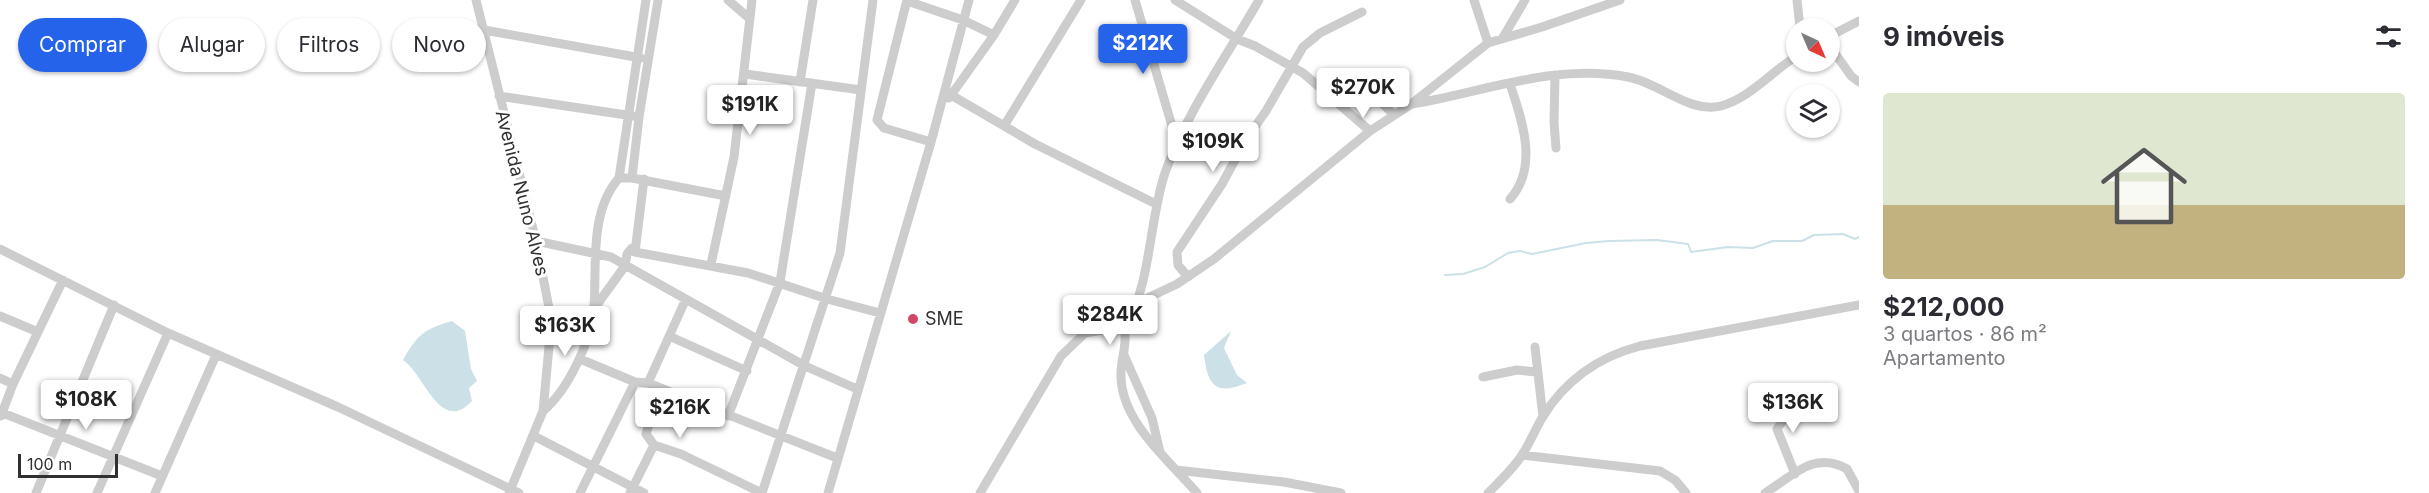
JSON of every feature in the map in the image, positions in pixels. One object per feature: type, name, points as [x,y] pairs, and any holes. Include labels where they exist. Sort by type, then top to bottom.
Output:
[{"type":"street","name":"Avenida Nuno Alves","points":[[476,0],[481,18]]},
{"type":"street","points":[[543,411],[556,398],[580,359],[594,308],[596,255],[606,195],[619,178],[646,0]]},
{"type":"street","points":[[632,178],[639,117],[658,0]]},
{"type":"street","points":[[728,0],[749,18]]},
{"type":"street","points":[[711,264],[726,196],[745,74],[752,0]]},
{"type":"street","points":[[800,82],[813,0]]},
{"type":"street","points":[[663,392],[652,411],[646,434],[654,445],[681,454],[762,493],[827,299],[840,253],[873,0]]},
{"type":"street","points":[[828,493],[931,142],[969,0]]},
{"type":"street","points":[[940,110],[994,35],[1014,0]]},
{"type":"street","points":[[1004,126],[1081,0]]},
{"type":"street","points":[[1135,0],[1177,143]]},
{"type":"street","points":[[1175,0],[1236,39],[1293,67],[1327,92],[1370,131]]},
{"type":"street","points":[[1197,493],[1146,437],[1123,390],[1121,376],[1125,336],[1129,329],[1127,322],[1138,302],[1156,204],[1177,143],[1259,0]]},
{"type":"street","points":[[1474,0],[1488,43]]},
{"type":"street","points":[[1501,39],[1525,0]]},
{"type":"street","points":[[1138,302],[1188,277],[1237,242],[1370,131],[1410,105],[1488,43],[1620,0]]},
{"type":"street","points":[[1797,0],[1799,18]]},
{"type":"street","points":[[931,142],[884,128],[878,120],[907,1],[963,20],[994,35]]},
{"type":"street","points":[[1188,277],[1178,266],[1177,252],[1222,184],[1247,138],[1293,67],[1303,47],[1310,40],[1362,12]]},
{"type":"street","points":[[1840,31],[1859,21]]},
{"type":"street","points":[[486,30],[648,59]]},
{"type":"street","name":"Avenida Nuno Alves","points":[[486,39],[536,241],[549,317],[543,411],[513,492]]},
{"type":"street","points":[[1840,60],[1859,82]]},
{"type":"street","points":[[1410,105],[1555,75],[1596,74],[1643,80],[1703,108],[1720,106],[1740,99],[1786,64]]},
{"type":"street","points":[[745,74],[861,90]]},
{"type":"street","points":[[1555,75],[1556,148]]},
{"type":"street","points":[[728,416],[780,282],[812,83]]},
{"type":"street","points":[[1510,84],[1523,125],[1526,159],[1517,191],[1510,199]]},
{"type":"street","points":[[1353,86],[1370,94],[1394,115]]},
{"type":"street","points":[[951,95],[1004,126],[1156,204]]},
{"type":"street","points":[[499,96],[639,117]]},
{"type":"street","points":[[619,178],[644,179],[726,196]]},
{"type":"street","points":[[635,252],[644,179]]},
{"type":"street","points":[[536,241],[611,257],[685,301],[805,366],[857,388]]},
{"type":"street","points":[[594,308],[625,266],[632,248],[635,252],[711,264],[780,282],[827,299],[880,313]]},
{"type":"street","points":[[0,249],[168,333],[338,407],[513,492]]},
{"type":"street","points":[[63,280],[1,414],[162,476]]},
{"type":"street","points":[[648,383],[685,301]]},
{"type":"street","points":[[36,493],[114,305]]},
{"type":"street","points":[[1488,493],[1522,455],[1543,417],[1571,383],[1594,363],[1614,353],[1691,336],[1859,305]]},
{"type":"street","points":[[0,316],[38,332]]},
{"type":"street","points":[[980,493],[1061,356],[1085,333],[1113,328],[1120,320],[1127,322]]},
{"type":"street","points":[[1113,328],[1116,334],[1125,336]]},
{"type":"street","points":[[97,493],[168,333]]},
{"type":"street","points":[[669,336],[747,371]]},
{"type":"street","points":[[1535,347],[1536,372],[1543,417]]},
{"type":"street","points":[[155,493],[216,355]]},
{"type":"street","points":[[1124,355],[1152,418],[1160,452]]},
{"type":"street","points":[[580,359],[635,382],[648,383],[663,392],[837,458]]},
{"type":"street","points":[[1484,377],[1517,370],[1536,372]]},
{"type":"street","points":[[0,378],[13,384]]},
{"type":"street","points":[[580,493],[635,382]]},
{"type":"street","points":[[1795,474],[1777,429],[1801,394]]},
{"type":"street","points":[[534,436],[594,466],[631,490],[644,493]]},
{"type":"street","points":[[631,490],[654,445]]},
{"type":"street","points":[[1522,455],[1660,471],[1675,480],[1686,493]]},
{"type":"street","points":[[1765,493],[1809,464],[1824,461],[1847,469],[1854,477],[1859,491]]},
{"type":"street","points":[[1176,470],[1284,482],[1341,493]]},
{"type":"water","points":[[452,321],[465,331],[471,369],[477,381],[469,388],[472,401],[461,410],[451,411],[442,407],[434,399],[411,367],[403,360],[422,334]]},
{"type":"water","points":[[1231,331],[1224,348],[1237,375],[1247,383],[1237,387],[1221,388],[1211,382],[1204,355]]},
{"type":"waterway","points":[[1445,275],[1463,274],[1485,267],[1508,253],[1520,251],[1532,254],[1586,243],[1657,240],[1688,244],[1691,252],[1728,247],[1753,248],[1773,241],[1802,241],[1814,235],[1843,234],[1855,239],[1859,237]]},
{"type":"place","name":"SME","points":[[913,319]]}]
